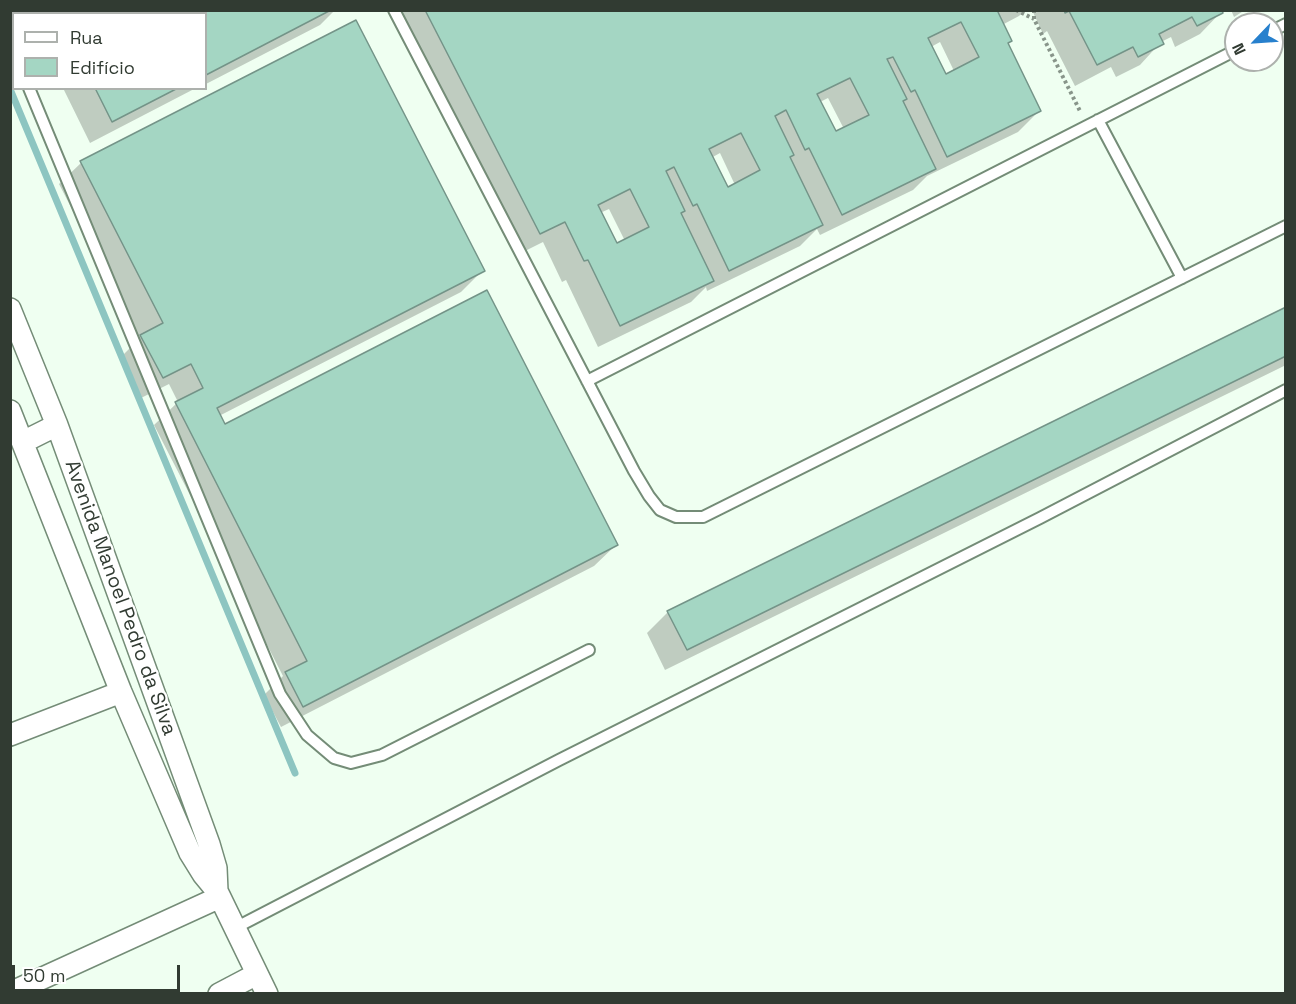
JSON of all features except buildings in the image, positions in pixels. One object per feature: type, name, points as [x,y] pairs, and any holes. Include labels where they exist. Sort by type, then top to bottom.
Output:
[{"type":"street","name":"Avenida Manoel Pedro da Silva","points":[[10,309],[57,424],[209,844],[216,868],[219,894]]},
{"type":"street","name":"Avenida Manoel Pedro da Silva","points":[[10,411],[121,692],[190,853],[219,894],[267,993]]},
{"type":"street","points":[[23,442],[57,424]]},
{"type":"street","points":[[10,735],[121,692]]},
{"type":"street","points":[[10,993],[219,894]]},
{"type":"street","points":[[219,993],[257,974]]},
{"type":"lane","points":[[394,10],[634,471],[660,510],[676,517],[703,517],[1286,226]]},
{"type":"lane","points":[[587,381],[1224,56]]},
{"type":"lane","points":[[30,90],[280,694],[306,735],[334,758],[351,763],[382,755],[589,650]]},
{"type":"lane","points":[[1098,120],[1182,278]]},
{"type":"lane","points":[[235,928],[559,760],[1040,518],[1286,390]]},
{"type":"path","points":[[1016,10],[1034,19]]},
{"type":"path","points":[[1034,10],[1034,19],[1088,125]]},
{"type":"waterway","points":[[10,89],[295,773]]}]
